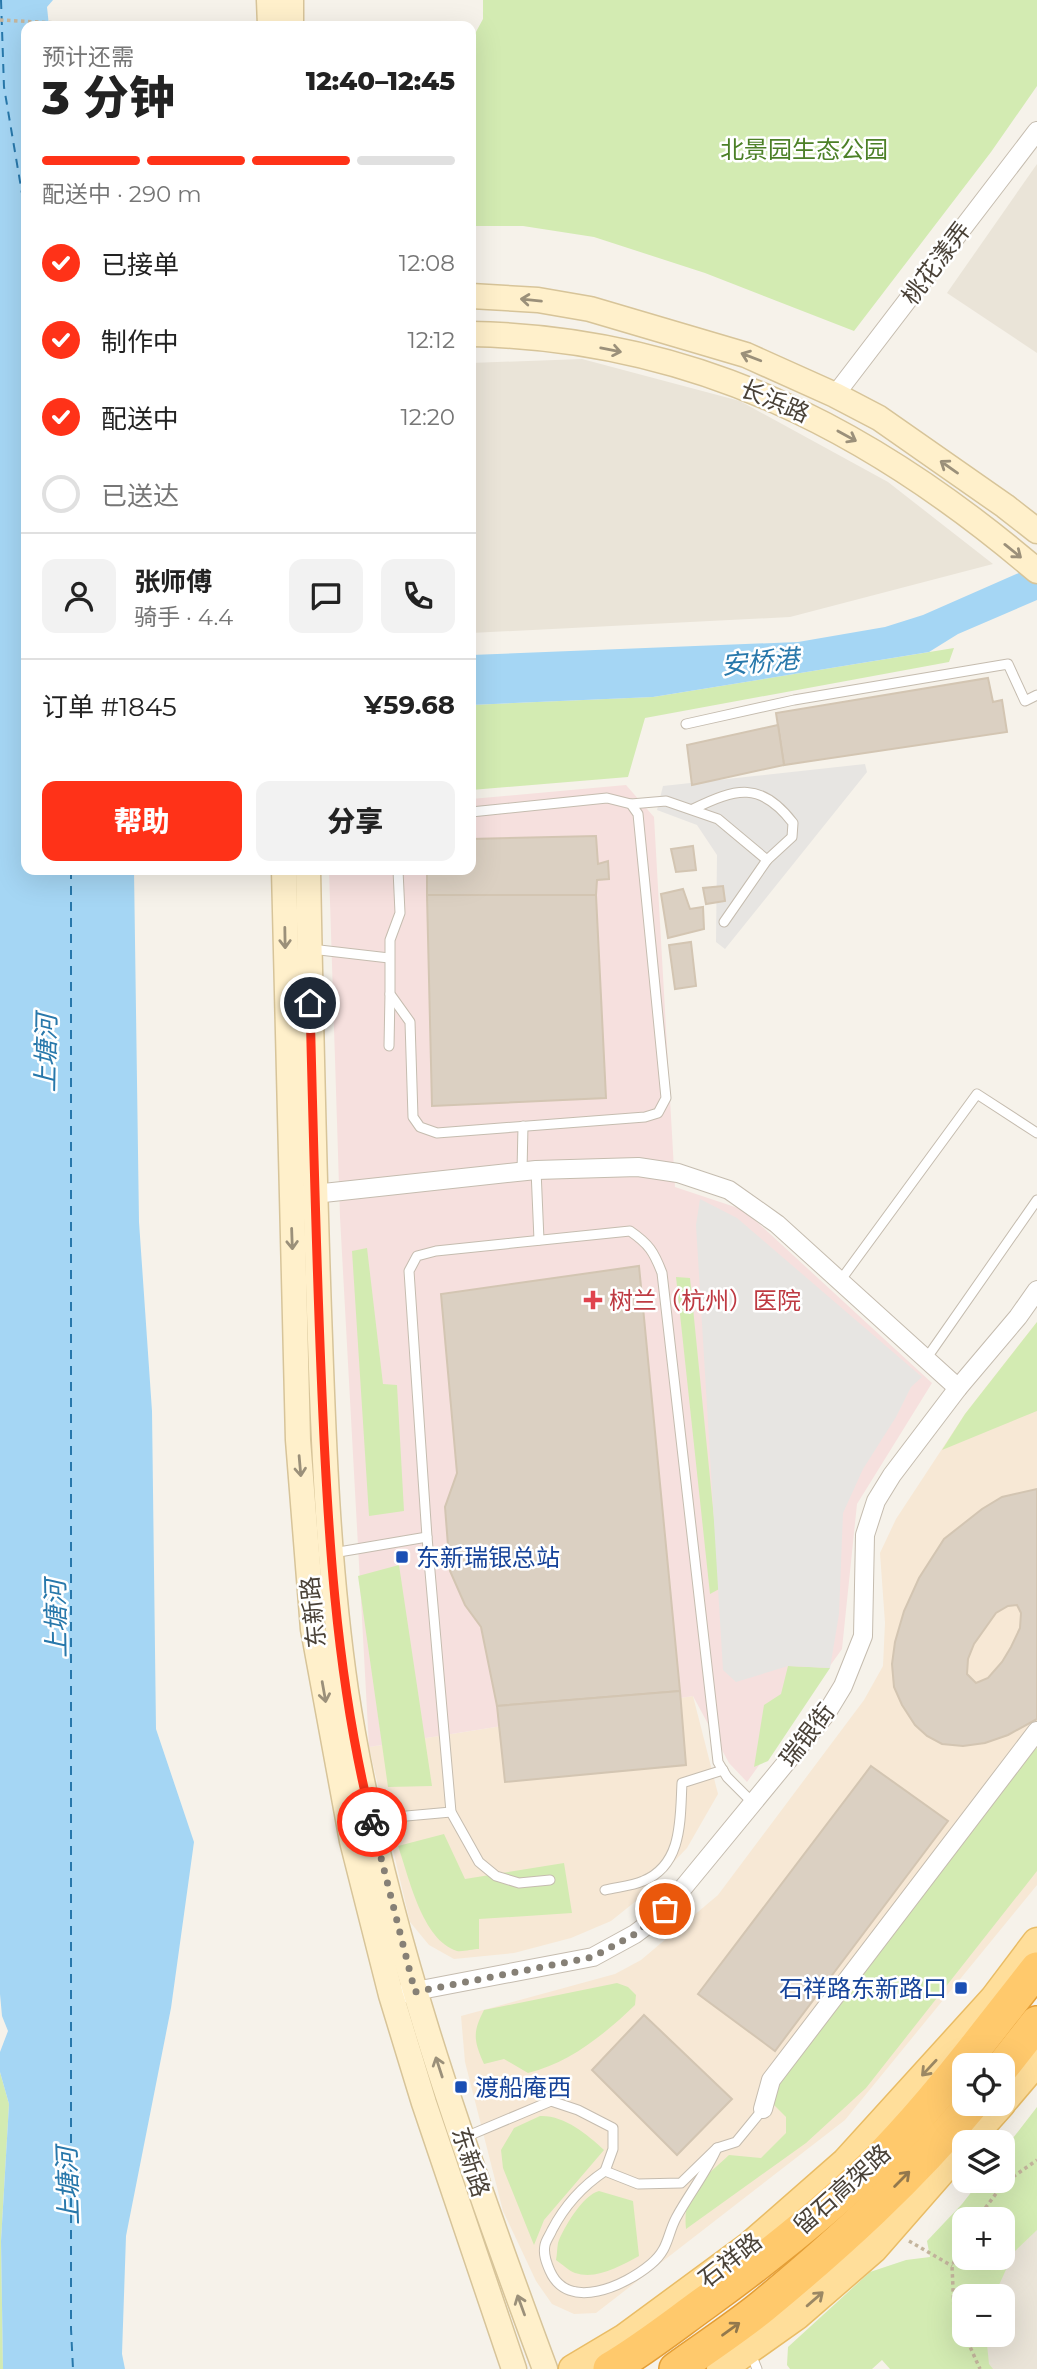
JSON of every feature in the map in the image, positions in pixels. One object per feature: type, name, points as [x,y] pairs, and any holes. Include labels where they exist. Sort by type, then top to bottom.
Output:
[{"type":"highway","name":"留石高架路","points":[[610,2369],[635,2354],[746,2273],[884,2153],[941,2089],[1037,1969]]},
{"type":"highway","points":[[1013,2053],[1037,2023]]},
{"type":"highway","name":"留石高架路","points":[[676,2369],[762,2307],[852,2229],[918,2164],[961,2116]]},
{"type":"main road","points":[[269,0],[270,21]]},
{"type":"main road","points":[[291,0],[291,21]]},
{"type":"main road","name":"长浜路","points":[[476,296],[538,300],[590,309],[746,355],[835,395],[878,418],[1037,531]]},
{"type":"main road","name":"长浜路","points":[[476,334],[607,348],[705,372],[784,404],[871,449],[988,531],[1037,571]]},
{"type":"main road","name":"东新路","points":[[284,875],[303,1195],[331,1553],[346,1690],[424,2103],[514,2369]]},
{"type":"main road","name":"东新路","points":[[308,875],[309,949],[298,1440],[313,1629],[352,1841],[403,1994],[463,2138],[545,2369]]},
{"type":"main road","name":"石祥路","points":[[573,2369],[625,2338],[750,2246],[846,2162],[994,1999],[1037,1942]]},
{"type":"main road","points":[[1015,2087],[1037,2061]]},
{"type":"main road","points":[[977,2130],[989,2116]]},
{"type":"main road","points":[[721,2369],[753,2359],[797,2315],[873,2249],[952,2158]]},
{"type":"street","name":"桃花漾弄","points":[[835,395],[1037,131]]},
{"type":"street","points":[[303,1195],[529,1171],[638,1167],[678,1173],[729,1190],[776,1224],[958,1388]]},
{"type":"street","name":"瑞银街","points":[[403,1994],[593,1957],[612,1948],[655,1919],[827,1714],[843,1686],[863,1636],[865,1535],[876,1501],[892,1475],[958,1388],[1018,1317],[1037,1290]]},
{"type":"street","points":[[764,2109],[771,2080],[1037,1731]]},
{"type":"lane","points":[[686,724],[794,700],[1008,664],[1025,701],[1037,695]]},
{"type":"lane","points":[[693,809],[717,797],[744,791],[761,795],[783,810],[793,823],[792,836],[767,860],[724,922]]},
{"type":"lane","points":[[476,811],[607,798],[631,804],[666,801],[718,819],[767,860]]},
{"type":"lane","points":[[390,994],[410,1022],[413,1117],[420,1127],[438,1133],[645,1117],[658,1113],[666,1098],[641,828],[638,814],[631,804]]},
{"type":"lane","points":[[388,1046],[390,940],[400,913],[398,875]]},
{"type":"lane","points":[[309,949],[389,958]]},
{"type":"lane","points":[[840,1281],[976,1094],[1037,1133]]},
{"type":"lane","points":[[523,1126],[540,1240]]},
{"type":"lane","points":[[926,1359],[1037,1200]]},
{"type":"lane","points":[[550,1880],[519,1883],[496,1876],[479,1862],[451,1812],[427,1537],[409,1271],[417,1256],[436,1251],[630,1231],[646,1242],[655,1255],[662,1273],[710,1711],[718,1762],[727,1777],[753,1804]]},
{"type":"lane","points":[[331,1553],[427,1537]]},
{"type":"lane","points":[[605,1890],[642,1882],[656,1874],[672,1854],[678,1838],[682,1783],[723,1770]]},
{"type":"lane","points":[[371,1819],[451,1812]]},
{"type":"lane","points":[[527,2084],[551,2101],[578,2110],[613,2128],[614,2149],[605,2171],[583,2185],[563,2209],[545,2244],[544,2259],[555,2281],[576,2294],[605,2290],[627,2281],[652,2264],[669,2241],[674,2221],[717,2148]]},
{"type":"lane","points":[[463,2138],[551,2101]]},
{"type":"lane","points":[[605,2171],[638,2184],[681,2183],[717,2148],[736,2142],[764,2109]]},
{"type":"path","points":[[0,20],[21,21]]},
{"type":"path","points":[[986,2207],[1004,2183],[1037,2160]]},
{"type":"path","points":[[889,2230],[952,2266]]},
{"type":"path","points":[[952,2270],[954,2311],[980,2369]]},
{"type":"shaded area","points":[[1037,164],[1037,353],[947,293]]},
{"type":"shaded area","points":[[582,359],[740,401],[888,482],[993,564],[790,617],[476,633],[476,363]]},
{"type":"shaded area","points":[[865,764],[867,772],[725,949],[716,942],[717,855],[697,825],[657,810],[663,786]]},
{"type":"shaded area","name":"树兰（杭州）医院","points":[[626,785],[654,817],[675,1187],[744,1210],[932,1383],[857,1504],[842,1649],[747,1782],[729,1763],[693,1696],[369,1747],[340,1217],[329,875],[476,875],[476,799]]},
{"type":"shaded area","points":[[700,1199],[737,1218],[922,1377],[911,1387],[896,1417],[863,1469],[843,1513],[839,1614],[830,1668],[788,1666],[736,1682],[723,1670],[696,1225]]},
{"type":"shaded area","points":[[1037,1322],[1037,1885],[845,2120],[596,2313],[574,2314],[552,2304],[536,2281],[503,2211],[465,2062],[461,2016],[615,1974],[641,1960],[718,1895],[864,1700],[883,1666],[885,1623],[880,1553],[896,1519],[965,1414]]},
{"type":"shaded area","points":[[693,1696],[718,1794],[687,1848],[636,1901],[611,1921],[571,1938],[514,1953],[454,1959],[429,1945],[410,1922],[369,1747]]},
{"type":"shaded area","points":[[1037,2190],[1037,2369],[968,2369],[960,2347],[1015,2347],[1015,2284],[980,2284],[992,2270],[1015,2270],[1015,2234]]},
{"type":"green space","name":"北景园生态公园","points":[[483,0],[1037,0],[1037,86],[991,152],[854,331],[705,273],[594,237],[523,226],[476,226],[476,32],[483,19]]},
{"type":"green space","points":[[954,648],[949,662],[645,718],[628,777],[476,790],[476,705],[653,697]]},
{"type":"green space","points":[[367,1248],[383,1384],[397,1385],[404,1511],[369,1516],[352,1251]]},
{"type":"green space","points":[[676,1277],[690,1278],[721,1588],[710,1594]]},
{"type":"green space","points":[[1037,1322],[1037,1411],[942,1450],[965,1414]]},
{"type":"green space","points":[[399,1565],[432,1786],[388,1787],[358,1576]]},
{"type":"green space","points":[[788,1666],[830,1668],[768,1761],[754,1767],[764,1705],[781,1694]]},
{"type":"green space","points":[[1037,1748],[1037,1871],[866,2088],[806,2143],[686,2229],[691,2195],[711,2171],[729,2155],[761,2158],[786,2133],[786,2117],[768,2099],[1003,1777]]},
{"type":"green space","points":[[444,1834],[465,1879],[564,1863],[572,1913],[479,1919],[479,1949],[457,1951],[445,1945],[418,1906],[398,1846]]},
{"type":"green space","points":[[617,1983],[628,1987],[636,1995],[635,2005],[611,2027],[572,2055],[528,2073],[504,2059],[484,2064],[476,2037],[484,2010]]},
{"type":"green space","points":[[0,2072],[9,2104],[1,2241],[3,2369],[0,2369]]},
{"type":"green space","points":[[1037,2107],[1037,2230],[1015,2251],[1015,2207],[959,2207],[971,2193],[1015,2193],[1015,2135]]},
{"type":"green space","points":[[540,2116],[566,2122],[604,2150],[544,2220],[534,2245],[503,2168],[501,2150],[514,2128]]},
{"type":"green space","points":[[599,2191],[633,2201],[639,2256],[616,2268],[583,2275],[575,2273],[556,2260],[558,2243],[564,2229],[581,2205],[593,2193]]},
{"type":"green space","points":[[952,2215],[952,2270],[1006,2270],[999,2284],[952,2284],[952,2347],[987,2347],[989,2364],[993,2369],[890,2369],[882,2360],[872,2369],[790,2369],[787,2365],[788,2347],[870,2272],[906,2260],[930,2257],[927,2241]]},
{"type":"water","name":"上塘河","points":[[0,0],[53,0],[47,7],[48,21],[21,21],[21,875],[134,875],[139,1222],[152,1411],[156,1729],[194,1842],[171,2008],[126,2236],[122,2354],[125,2369],[3,2369],[1,2241],[9,2104],[0,2072],[0,2052],[8,2031],[2,2016]]},
{"type":"water","name":"安桥港","points":[[1037,565],[1037,600],[958,634],[929,652],[653,697],[476,705],[476,655],[798,642],[885,627],[923,615]]},
{"type":"building","points":[[988,678],[993,702],[1002,700],[1007,732],[784,765],[776,713]]},
{"type":"building","points":[[778,725],[784,765],[692,785],[687,745]]},
{"type":"building","points":[[596,836],[598,864],[608,861],[609,879],[597,880],[596,895],[427,895],[427,875],[476,875],[476,839]]},
{"type":"building","points":[[693,846],[696,870],[676,872],[671,849]]},
{"type":"building","points":[[723,886],[725,901],[706,904],[703,888]]},
{"type":"building","points":[[683,889],[690,909],[703,907],[704,929],[668,938],[661,894]]},
{"type":"building","points":[[427,895],[596,895],[606,1098],[432,1106]]},
{"type":"building","points":[[691,942],[696,986],[675,989],[669,945]]},
{"type":"building","points":[[639,1266],[680,1691],[497,1706],[481,1627],[465,1605],[450,1571],[445,1507],[457,1473],[441,1294]]},
{"type":"building","points":[[1037,1489],[1037,1719],[1008,1735],[985,1743],[963,1746],[942,1744],[915,1725],[902,1705],[894,1687],[892,1664],[895,1642],[904,1611],[919,1578],[944,1539],[1002,1497]],"holes":[[[1017,1605],[1021,1613],[1020,1628],[1002,1662],[988,1678],[976,1683],[967,1674],[968,1659],[974,1644],[996,1613],[1008,1606]]]},
{"type":"building","points":[[680,1691],[686,1765],[505,1782],[497,1706]]},
{"type":"building","points":[[871,1766],[948,1821],[775,2051],[698,1994]]},
{"type":"building","points":[[644,2015],[732,2099],[677,2155],[592,2070]]},
{"type":"ferry route","points":[[1,0],[4,87],[21,187]]},
{"type":"ferry route","points":[[71,875],[73,2369]]},
{"type":"way so far","points":[[372,1822],[415,1992],[593,1957],[635,1934],[665,1909]]},
{"type":"place","name":"树兰（杭州）医院","points":[[593,1300]]},
{"type":"place","name":"东新瑞银总站","points":[[402,1557]]},
{"type":"place","name":"石祥路东新路口","points":[[961,1988]]},
{"type":"place","name":"渡船庵西","points":[[461,2087]]},
{"type":"route","points":[[310,1003],[325,1476],[346,1690],[372,1822]]}]
